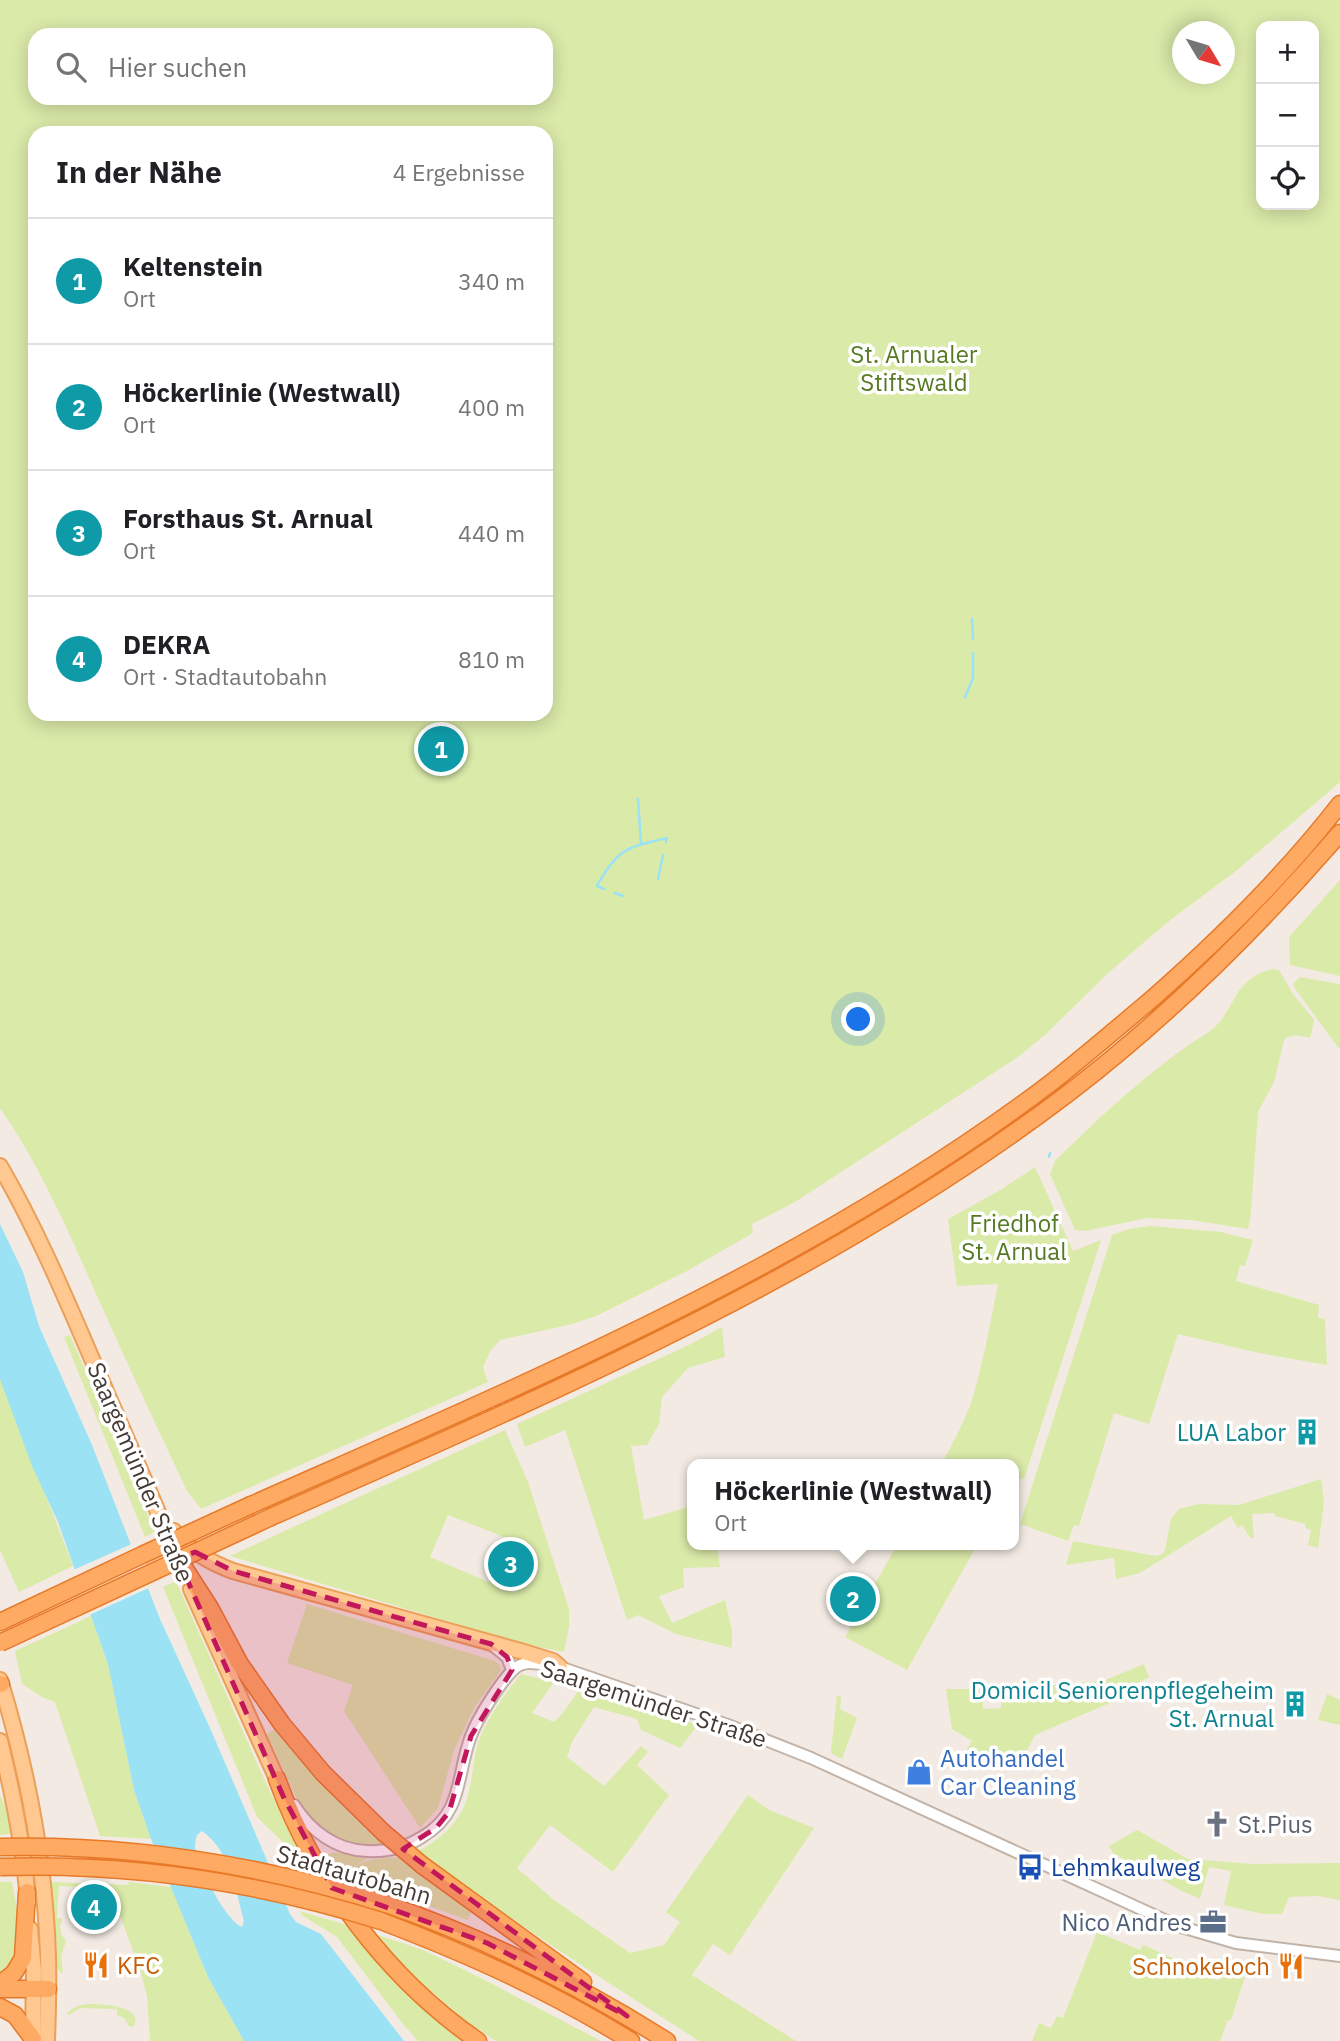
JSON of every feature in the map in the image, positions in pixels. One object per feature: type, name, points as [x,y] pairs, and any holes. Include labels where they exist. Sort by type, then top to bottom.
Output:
[{"type":"highway","points":[[0,1622],[659,1318],[846,1219],[990,1126],[1088,1052],[1176,978],[1251,904],[1340,804]]},
{"type":"highway","points":[[0,1643],[669,1335],[797,1268],[898,1208],[1026,1125],[1111,1059],[1230,953],[1285,897],[1340,833]]},
{"type":"highway","points":[[176,1555],[240,1664],[282,1724],[330,1780],[384,1833],[422,1865],[627,2016]]},
{"type":"highway","points":[[277,1779],[315,1858],[356,1923],[405,1981],[451,2022],[478,2041]]},
{"type":"highway","name":"Stadtautobahn","points":[[0,1847],[89,1849],[190,1858],[289,1877],[386,1904],[517,1956],[667,2041]]},
{"type":"highway","name":"Stadtautobahn","points":[[0,1867],[107,1870],[233,1883],[305,1899],[381,1921],[507,1972],[631,2041]]},
{"type":"highway","points":[[0,1986],[14,1973],[23,1958],[27,1892]]},
{"type":"highway","points":[[0,1986],[41,1993]]},
{"type":"highway","points":[[0,1998],[41,1993]]},
{"type":"highway","points":[[0,2007],[17,2018],[38,2040]]},
{"type":"main road","name":"Saargemünder Straße","points":[[0,1167],[40,1241],[176,1555],[277,1779]]},
{"type":"main road","points":[[139,1465],[157,1494],[171,1528],[182,1541],[213,1564],[543,1658],[560,1667]]},
{"type":"main road","points":[[0,1683],[19,1756],[38,1855],[48,1952],[41,1993],[38,2040]]},
{"type":"main road","points":[[0,1741],[9,1780],[41,1993]]},
{"type":"street","points":[[491,1644],[507,1657],[512,1670]]},
{"type":"street","name":"Saargemünder Straße","points":[[277,1779],[305,1820],[318,1834],[330,1841],[360,1851],[384,1851],[405,1847],[436,1828],[449,1812],[471,1736],[512,1670],[527,1663],[560,1667],[789,1749],[1178,1926],[1236,1943],[1340,1956]]},
{"type":"highlighted area","points":[[195,1552],[233,1571],[491,1644],[507,1657],[512,1670],[471,1736],[449,1812],[436,1828],[403,1849],[627,2016],[487,1943],[332,1888],[284,1798],[178,1559]]},
{"type":"green space","name":"St. Arnualer Stiftswald","points":[[0,0],[1340,0],[1340,782],[1236,871],[1169,921],[1107,974],[1046,1034],[1018,1057],[795,1202],[752,1224],[753,1233],[687,1271],[596,1316],[500,1340],[491,1350],[483,1367],[488,1382],[201,1509],[187,1491],[56,1205],[0,1108]]},
{"type":"green space","points":[[1340,880],[1340,976],[1290,965],[1289,937]]},
{"type":"green space","points":[[1279,970],[1293,994],[1314,1020],[1310,1038],[1293,1036],[1284,1040],[1274,1082],[1258,1112],[1248,1229],[1191,1220],[1147,1218],[1085,1231],[1075,1230],[1050,1174],[1055,1161],[1131,1090],[1175,1055],[1210,1032],[1222,1019],[1243,986],[1260,973]]},
{"type":"green space","points":[[1300,977],[1340,984],[1340,1050],[1296,990],[1293,984]]},
{"type":"green space","name":"Friedhof St. Arnual","points":[[1035,1167],[1073,1251],[1101,1240],[1024,1479],[1021,1478],[1019,1483],[1019,1459],[944,1459],[970,1406],[998,1284],[957,1286],[948,1219]]},
{"type":"green space","points":[[1151,1226],[1221,1232],[1253,1240],[1245,1266],[1240,1265],[1236,1281],[1319,1305],[1318,1318],[1325,1319],[1327,1365],[1259,1353],[1178,1334],[1149,1424],[1114,1413],[1079,1526],[1074,1525],[1068,1541],[1020,1524],[1112,1235]]},
{"type":"green space","points":[[722,1327],[725,1357],[688,1368],[662,1397],[659,1424],[647,1445],[631,1446],[644,1520],[687,1507],[687,1550],[718,1550],[720,1567],[683,1568],[684,1587],[659,1596],[672,1623],[725,1600],[732,1631],[732,1648],[676,1634],[638,1615],[627,1620],[565,1430],[525,1447],[517,1424],[691,1344]]},
{"type":"green space","points":[[70,1335],[155,1532],[145,1537],[64,1337]]},
{"type":"green space","points":[[0,1377],[73,1566],[19,1592],[0,1550]]},
{"type":"green space","points":[[505,1430],[528,1482],[569,1609],[564,1652],[523,1644],[230,1556]],"holes":[[[448,1515],[522,1544],[530,1559],[515,1593],[430,1557]]]},
{"type":"green space","points":[[1321,1479],[1324,1502],[1318,1548],[1308,1545],[1311,1530],[1305,1528],[1306,1524],[1275,1516],[1275,1513],[1252,1514],[1254,1537],[1251,1539],[1242,1525],[1238,1528],[1231,1516],[1140,1573],[1116,1579],[1114,1558],[1066,1565],[1073,1541],[1156,1556],[1165,1550],[1171,1519],[1179,1509],[1199,1504],[1239,1505]]},
{"type":"green space","points":[[894,1550],[974,1550],[907,1670],[845,1637]]},
{"type":"green space","points":[[176,1581],[265,1781],[303,1858],[300,1859],[257,1817],[163,1587]]},
{"type":"green space","points":[[307,1604],[499,1664],[501,1670],[474,1708],[454,1750],[437,1809],[420,1828],[344,1711],[353,1685],[287,1663]]},
{"type":"green space","points":[[91,1616],[108,1664],[134,1790],[151,1839],[100,1836],[55,1702],[22,1684],[15,1651]]},
{"type":"green space","points":[[1144,1664],[1149,1677],[1131,1686],[1133,1693],[1035,1735],[1025,1754],[1010,1750],[1002,1770],[966,1751],[972,1741],[952,1729],[946,1689],[982,1689],[983,1709],[1001,1708],[1002,1689],[1103,1681]]},
{"type":"green space","points":[[521,1674],[554,1682],[532,1713],[554,1722],[580,1689],[698,1725],[680,1748],[641,1730],[637,1719],[594,1707],[572,1742],[567,1757],[604,1786],[641,1746],[648,1752],[637,1765],[669,1795],[613,1872],[550,1825],[517,1868],[554,1900],[630,1953],[664,1945],[680,1922],[666,1912],[748,1795],[769,1810],[814,1828],[730,1955],[713,1944],[692,1975],[796,2041],[699,2041],[449,1877],[418,1851],[444,1834],[457,1819],[469,1791],[476,1749],[482,1734],[496,1707]]},
{"type":"green space","points":[[1327,1694],[1340,1700],[1340,1725],[1318,1720]]},
{"type":"green space","points":[[837,1696],[841,1696],[840,1709],[857,1718],[842,1759],[831,1751]]},
{"type":"green space","points":[[278,1727],[330,1791],[390,1847],[343,1843],[309,1817],[299,1804],[267,1734]]},
{"type":"green space","points":[[0,1795],[6,1809],[11,1834],[0,1835]]},
{"type":"green space","points":[[1137,1830],[1188,1859],[1254,1864],[1340,1863],[1340,1900],[1318,1896],[1289,1897],[1282,1914],[1263,1914],[1224,1905],[1231,1871],[1209,1867],[1200,1899],[1113,1853],[1109,1846]]},
{"type":"green space","points":[[337,1852],[367,1859],[354,1867],[346,1879],[330,1875],[320,1858]]},
{"type":"green space","points":[[404,1857],[472,1911],[468,1920],[348,1877],[357,1865],[364,1862]]},
{"type":"green space","points":[[0,1882],[12,1882],[18,1911],[20,1942],[15,1960],[0,1977]]},
{"type":"green space","points":[[50,1882],[129,1885],[128,1882],[171,1887],[208,1977],[244,2041],[150,2041],[147,1996],[110,1888],[59,1886],[57,1918],[62,1918],[61,1934],[66,1941],[61,1957],[61,1973],[53,1962],[52,1953],[57,1952],[57,1946]]},
{"type":"green space","points":[[299,1911],[350,1926],[467,2041],[418,2041],[337,1937]]},
{"type":"green space","points":[[1097,1932],[1140,1950],[1143,1945],[1218,1981],[1222,1964],[1247,1970],[1231,2020],[1228,2020],[1220,2041],[1032,2041],[1039,2023],[1051,2028],[1057,2016],[1063,2018]]},
{"type":"green space","points":[[375,1934],[423,1950],[601,2041],[496,2041],[470,2024],[415,1978]]},
{"type":"green space","points":[[89,2004],[128,2010],[135,2020],[133,2027],[117,2015],[117,2009],[80,2008],[69,2015],[67,2013],[77,2006]]},
{"type":"water","points":[[0,1224],[23,1272],[39,1326],[92,1445],[160,1619],[290,1914],[296,1922],[321,1934],[404,2041],[244,2041],[208,1977],[151,1839],[134,1790],[108,1664],[58,1522],[32,1466],[0,1379]],"holes":[[[202,1831],[220,1849],[230,1871],[244,1921],[242,1927],[220,1903],[197,1854],[197,1835]]]},
{"type":"pier","points":[[134,1543],[151,1587],[87,1616],[71,1571]]},
{"type":"waterway","points":[[972,619],[973,639]]},
{"type":"waterway","points":[[965,697],[973,678],[973,653]]},
{"type":"waterway","points":[[638,799],[641,844]]},
{"type":"waterway","points":[[604,889],[597,886],[617,857],[642,844],[667,838],[666,842]]},
{"type":"waterway","points":[[658,879],[663,855]]},
{"type":"waterway","points":[[615,893],[623,896]]},
{"type":"waterway","points":[[1049,1157],[1050,1153]]},
{"type":"place","name":"Keltenstein","points":[[441,749]]},
{"type":"place","name":"LUA Labor","points":[[1307,1432]]},
{"type":"place","name":"Forsthaus St. Arnual","points":[[511,1564]]},
{"type":"place","name":"Höckerlinie (Westwall)","points":[[853,1599]]},
{"type":"place","name":"Domicil Seniorenpflegeheim St. Arnual","points":[[1295,1704]]},
{"type":"place","name":"Autohandel Car Cleaning","points":[[919,1772]]},
{"type":"place","name":"St.Pius","points":[[1217,1824]]},
{"type":"place","name":"Lehmkaulweg","points":[[1030,1867]]},
{"type":"place","name":"DEKRA","points":[[94,1907]]},
{"type":"place","name":"Nico Andres","points":[[1213,1922]]},
{"type":"place","name":"KFC","points":[[96,1965]]},
{"type":"place","name":"Schnokeloch","points":[[1291,1966]]}]
